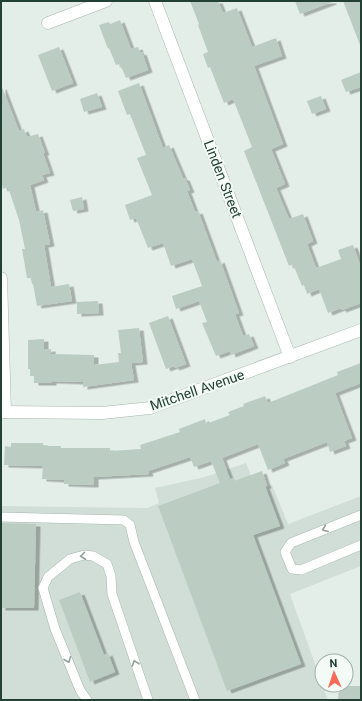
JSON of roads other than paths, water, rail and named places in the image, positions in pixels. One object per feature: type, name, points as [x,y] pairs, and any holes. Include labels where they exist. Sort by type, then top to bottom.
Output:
[{"type":"street","points":[[48,23],[106,1]]},
{"type":"street","name":"Linden Street","points":[[155,1],[290,357]]},
{"type":"street","points":[[1,278],[3,412]]},
{"type":"street","name":"Mitchell Avenue","points":[[3,412],[102,413],[150,408],[361,330]]},
{"type":"lane","points":[[361,515],[291,543],[285,552],[292,569],[301,570],[361,545]]},
{"type":"lane","points":[[1,516],[124,520],[130,525],[134,542],[195,700]]},
{"type":"lane","points":[[87,700],[80,690],[55,629],[43,588],[48,577],[70,559],[84,555],[93,556],[107,564],[111,576],[112,594],[148,700]]}]
